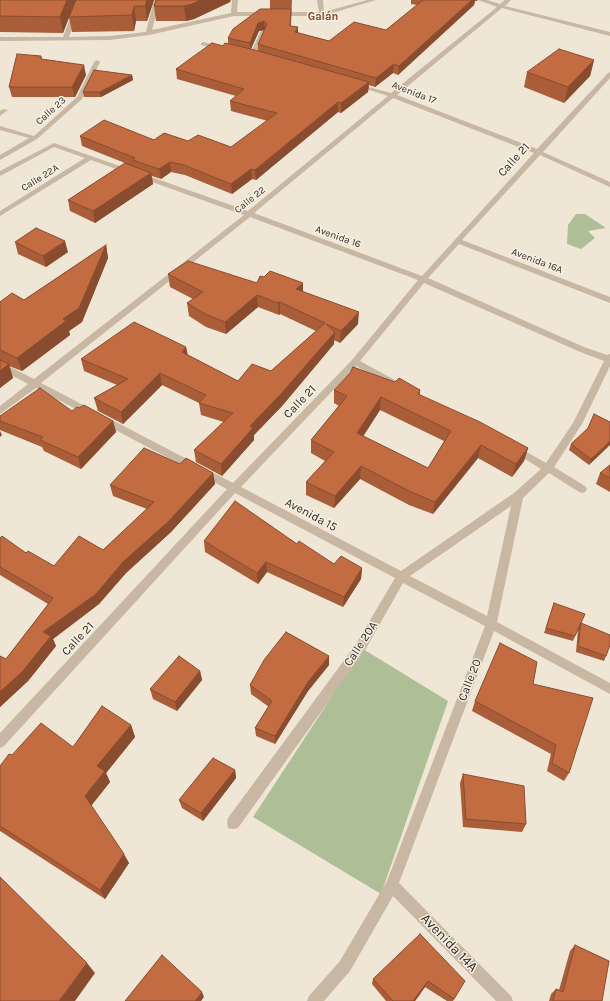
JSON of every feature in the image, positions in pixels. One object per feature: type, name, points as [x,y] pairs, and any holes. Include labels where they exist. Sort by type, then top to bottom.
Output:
[{"type":"street","points":[[66,39],[80,0]]},
{"type":"street","points":[[149,33],[157,0]]},
{"type":"street","points":[[234,14],[235,0]]},
{"type":"street","points":[[320,0],[322,14]]},
{"type":"street","points":[[0,39],[110,38],[149,33],[234,14],[322,14],[373,0]]},
{"type":"street","name":"Calle 22","points":[[0,411],[249,214],[394,96],[508,0]]},
{"type":"street","points":[[480,2],[610,34]]},
{"type":"street","points":[[260,57],[250,54],[263,32]]},
{"type":"street","points":[[203,44],[232,50]]},
{"type":"street","name":"Calle 23","points":[[0,158],[35,138],[80,98],[97,62]]},
{"type":"street","name":"Calle 21","points":[[0,742],[232,489],[356,362],[423,279],[610,74]]},
{"type":"street","name":"Avenida 17","points":[[346,81],[394,96],[538,152],[610,186]]},
{"type":"street","points":[[0,128],[35,138]]},
{"type":"street","name":"Avenida 16","points":[[0,174],[54,145],[249,214],[423,279],[610,359]]},
{"type":"street","name":"Calle 22A","points":[[0,214],[90,158]]},
{"type":"street","name":"Avenida 16A","points":[[457,241],[610,300]]},
{"type":"street","points":[[518,496],[548,468],[577,424],[610,359]]},
{"type":"street","points":[[356,362],[411,392]]},
{"type":"street","name":"Avenida 15","points":[[0,365],[232,489],[491,624],[610,689]]},
{"type":"street","points":[[507,445],[582,489]]},
{"type":"street","name":"Calle 20A","points":[[232,823],[360,648],[401,577],[518,496]]},
{"type":"street","name":"Calle 20","points":[[314,1001],[345,966],[392,885],[491,624],[518,496]]},
{"type":"street","name":"Avenida 14A","points":[[392,885],[506,1001]]},
{"type":"green space","points":[[576,214],[585,214],[606,228],[588,231],[595,238],[581,249],[567,244],[568,225]]},
{"type":"green space","points":[[363,649],[448,701],[381,894],[253,817]]},
{"type":"building","points":[[0,0],[67,0],[60,17],[0,16]]},
{"type":"building","points":[[76,0],[147,0],[145,6],[134,6],[132,15],[69,17]]},
{"type":"building","points":[[156,0],[201,0],[184,6],[154,6]]},
{"type":"building","points":[[423,0],[472,0],[399,66],[394,64],[376,78],[258,44],[267,24],[264,21],[258,23],[250,43],[228,38],[233,29],[260,9],[291,9],[290,26],[298,27],[295,32],[329,41],[354,22],[386,30]]},
{"type":"building","points":[[212,43],[223,46],[225,43],[251,49],[369,82],[341,103],[338,102],[255,170],[251,169],[231,184],[184,165],[170,162],[159,169],[133,160],[135,158],[80,136],[104,120],[154,140],[164,133],[188,141],[198,135],[231,147],[277,113],[230,101],[244,89],[176,69]]},
{"type":"building","points":[[559,49],[594,60],[568,87],[527,72]]},
{"type":"building","points":[[17,54],[41,56],[41,59],[84,65],[72,87],[9,87]]},
{"type":"building","points":[[94,70],[132,75],[100,92],[83,92]]},
{"type":"building","points":[[125,163],[151,173],[93,211],[68,200]]},
{"type":"building","points":[[36,228],[65,241],[43,256],[15,242]]},
{"type":"building","points":[[106,245],[79,308],[63,319],[66,321],[17,358],[0,350],[0,302],[12,293],[24,300]]},
{"type":"building","points":[[188,261],[257,283],[260,276],[264,277],[270,271],[303,283],[296,289],[359,312],[341,331],[326,324],[335,332],[281,394],[250,426],[253,428],[221,464],[194,450],[233,413],[199,403],[206,395],[160,373],[121,412],[94,398],[128,379],[81,359],[134,322],[186,347],[182,352],[238,381],[252,364],[271,371],[325,323],[280,302],[278,303],[257,295],[225,322],[205,314],[187,303],[203,292],[168,274]]},
{"type":"building","points":[[0,360],[9,364],[0,371]]},
{"type":"building","points":[[353,367],[395,382],[399,378],[420,390],[418,394],[480,422],[528,448],[516,464],[481,445],[435,502],[411,492],[361,466],[335,496],[306,482],[334,452],[311,440],[347,396],[334,390],[350,373]],"holes":[[[381,397],[451,431],[428,468],[357,433]]]},
{"type":"building","points":[[40,388],[72,411],[77,407],[79,408],[84,405],[113,421],[78,457],[40,440],[43,437],[0,421],[0,416]]},
{"type":"building","points":[[594,414],[610,422],[610,441],[591,459],[571,444],[588,428]]},
{"type":"building","points":[[144,448],[180,464],[186,458],[213,473],[169,521],[123,562],[96,594],[43,632],[51,636],[23,671],[0,692],[0,656],[6,659],[53,598],[0,567],[0,538],[2,536],[26,553],[28,551],[54,566],[79,536],[103,550],[154,502],[110,485]]},
{"type":"building","points":[[610,465],[610,478],[600,473]]},
{"type":"building","points":[[235,501],[297,544],[299,541],[334,564],[341,556],[362,568],[344,597],[266,562],[257,573],[204,541]]},
{"type":"building","points":[[554,603],[585,614],[575,636],[546,628]]},
{"type":"building","points":[[581,623],[610,635],[610,645],[606,656],[578,646]]},
{"type":"building","points":[[286,632],[329,656],[308,682],[275,736],[255,728],[272,701],[250,685],[264,660]]},
{"type":"building","points":[[500,643],[537,662],[533,684],[593,698],[569,773],[552,763],[556,745],[475,701]]},
{"type":"building","points":[[179,656],[200,671],[175,702],[150,689]]},
{"type":"building","points":[[102,706],[131,725],[97,766],[105,771],[85,796],[124,854],[100,890],[0,826],[0,766],[9,754],[12,755],[41,723],[73,747]]},
{"type":"building","points":[[213,758],[235,770],[201,813],[179,800]]},
{"type":"building","points":[[463,774],[524,786],[526,824],[466,819]]},
{"type":"building","points":[[0,877],[87,963],[59,1001],[0,1001]]},
{"type":"building","points":[[420,934],[465,981],[454,999],[428,981],[413,1001],[393,1001],[373,979]]},
{"type":"building","points":[[575,945],[609,961],[602,1001],[553,1001],[556,989],[563,992]]},
{"type":"building","points":[[162,955],[202,992],[195,1001],[125,1001]]},
{"type":"district","name":"Galán","points":[[323,17]]}]
